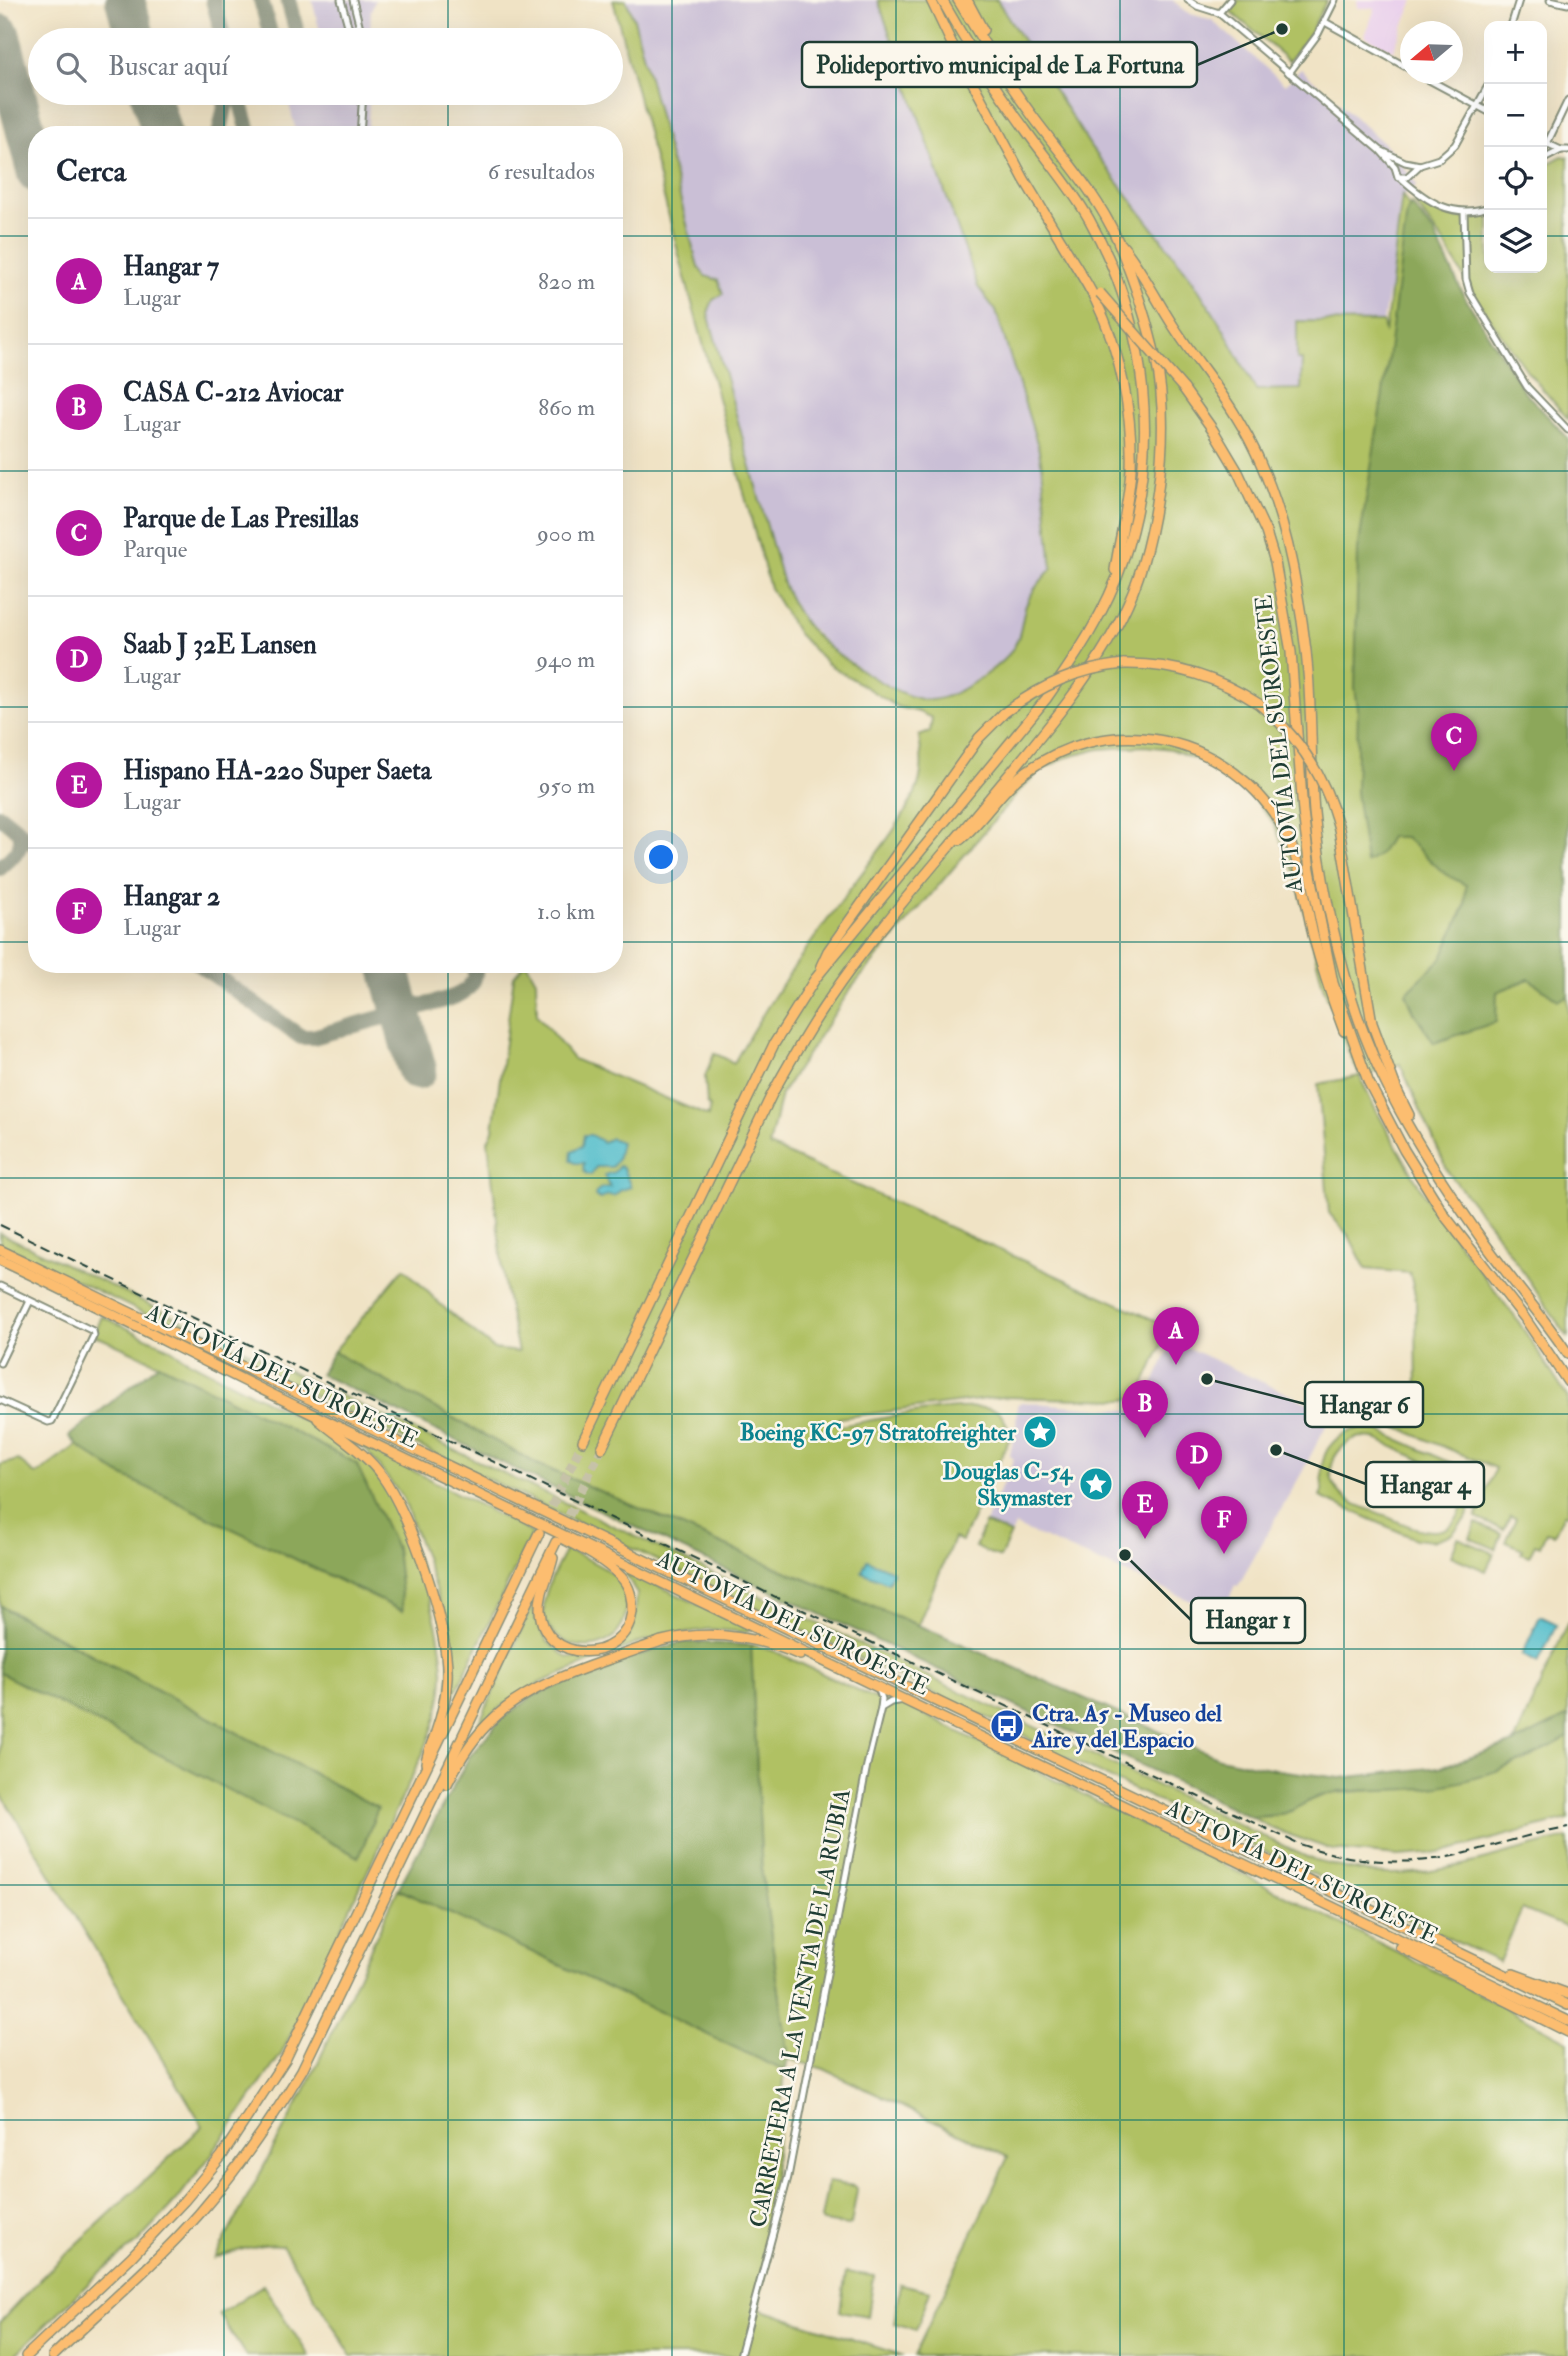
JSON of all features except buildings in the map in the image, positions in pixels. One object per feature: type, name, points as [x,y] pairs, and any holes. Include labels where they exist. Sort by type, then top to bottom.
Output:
[{"type":"highway","points":[[931,0],[951,43],[994,120]]},
{"type":"highway","points":[[941,0],[949,25],[994,120]]},
{"type":"highway","points":[[583,1441],[774,1044],[816,979],[1046,699],[1073,660],[1113,587],[1134,523],[1143,473],[1145,420],[1141,370],[1127,309],[1108,258],[1089,219],[987,78],[941,0]]},
{"type":"highway","points":[[602,1448],[772,1094],[797,1050],[856,962],[1060,712],[1123,615],[1145,554],[1154,516],[1161,458],[1161,411],[1157,363],[1143,307],[1116,237],[1103,213],[1070,163],[1000,70],[958,0]]},
{"type":"highway","points":[[967,0],[994,52],[1000,70]]},
{"type":"highway","name":"AUTOVÍA DEL SUROESTE","points":[[994,120],[1024,179],[1061,241],[1100,293],[1184,389],[1213,429],[1238,472],[1266,532],[1275,562],[1292,652],[1303,812],[1315,895],[1334,983],[1368,1081],[1445,1216],[1524,1317],[1568,1382]]},
{"type":"highway","name":"AUTOVÍA DEL SUROESTE","points":[[1116,237],[1134,259],[1167,316],[1237,417],[1262,463],[1284,527],[1298,593],[1310,703],[1314,808],[1320,867],[1332,929],[1352,1002],[1391,1097],[1436,1171],[1485,1243],[1568,1354]]},
{"type":"highway","points":[[1061,241],[1097,303],[1105,324],[1118,366],[1128,419],[1131,468],[1113,587]]},
{"type":"highway","points":[[816,979],[828,951],[950,777],[979,738],[1004,713],[1052,682],[1090,669],[1124,664],[1165,665],[1187,670],[1229,686],[1259,704],[1288,730],[1315,766],[1333,806],[1339,829],[1372,1023],[1398,1093],[1436,1171]]},
{"type":"highway","points":[[943,855],[970,832],[999,796],[1025,772],[1064,750],[1090,741],[1142,737],[1169,741],[1218,761],[1257,793],[1275,815],[1290,843],[1300,873],[1326,985],[1368,1081]]},
{"type":"highway","name":"AUTOVÍA DEL SUROESTE","points":[[0,1250],[1568,2005]]},
{"type":"highway","name":"AUTOVÍA DEL SUROESTE","points":[[0,1260],[311,1414],[1568,2021]]},
{"type":"highway","points":[[26,2356],[131,2257],[175,2210],[221,2157],[251,2115],[298,2034],[426,1765],[437,1729],[445,1699],[445,1645],[406,1518],[382,1475],[364,1454],[311,1414]]},
{"type":"highway","points":[[53,2356],[144,2272],[198,2216],[267,2127],[302,2070],[556,1542],[550,1571],[542,1589],[540,1609],[544,1627],[558,1644],[575,1651],[591,1652],[610,1647],[623,1634],[631,1615],[631,1595],[623,1578],[602,1561],[455,1486],[450,1480]]},
{"type":"highway","points":[[426,1765],[432,1759],[539,1533]]},
{"type":"highway","points":[[411,1846],[430,1820],[470,1745],[495,1717],[532,1691],[577,1673],[681,1636],[725,1635],[779,1646],[847,1677],[859,1678]]},
{"type":"highway","points":[[1313,1900],[1334,1914],[1568,2032]]},
{"type":"highway","points":[[1478,1962],[1568,1994]]},
{"type":"street","points":[[341,0],[349,28]]},
{"type":"street","points":[[353,0],[361,28]]},
{"type":"street","points":[[1188,0],[1219,13],[1380,150],[1395,167],[1396,174],[1431,203],[1444,209],[1464,212],[1484,208]]},
{"type":"street","points":[[1219,13],[1230,0]]},
{"type":"street","points":[[1289,73],[1325,22],[1335,0]]},
{"type":"street","points":[[1513,21],[1519,0]]},
{"type":"street","points":[[1550,0],[1568,4]]},
{"type":"street","points":[[1325,22],[1400,63]]},
{"type":"street","points":[[1437,84],[1484,109]]},
{"type":"street","points":[[1395,167],[1400,162],[1420,164],[1439,159],[1447,153],[1455,145],[1484,95]]},
{"type":"street","points":[[1547,138],[1568,100]]},
{"type":"street","points":[[361,126],[362,105]]},
{"type":"street","points":[[1547,143],[1564,150]]},
{"type":"street","points":[[1380,150],[1405,162],[1410,166],[1411,173]]},
{"type":"street","points":[[1547,158],[1564,150]]},
{"type":"street","points":[[1401,178],[1407,177],[1420,164]]},
{"type":"street","points":[[1464,212],[1466,279],[1470,293],[1527,387],[1568,430]]},
{"type":"street","points":[[0,1286],[93,1331],[94,1335],[52,1421],[47,1422],[0,1400]]},
{"type":"street","points":[[0,1363],[30,1301]]},
{"type":"street","name":"CARRETERA A LA VENTA DE LA RUBIA","points":[[740,2356],[788,2177],[867,1765],[881,1708],[878,1687]]},
{"type":"street","points":[[881,1708],[891,1702],[905,1700]]},
{"type":"shaded area","points":[[312,0],[375,0],[371,11],[370,28],[319,28]]},
{"type":"shaded area","points":[[626,0],[878,0],[978,287],[996,311],[1027,404],[1042,466],[1052,569],[1033,590],[1026,606],[1019,637],[1011,651],[963,689],[929,701],[896,692],[830,648],[803,620],[783,584],[708,313],[713,300],[723,294],[718,280],[705,276],[698,267]]},
{"type":"shaded area","points":[[997,0],[1172,0],[1190,14],[1212,20],[1285,85],[1301,69],[1389,148],[1417,185],[1400,198],[1387,324],[1388,290],[1383,322],[1298,321],[1298,360],[1302,360],[1301,390],[1256,390],[1223,328],[1191,279],[1091,147]]},
{"type":"shaded area","points":[[1357,0],[1414,0],[1405,21],[1400,21],[1400,34],[1393,51],[1365,36],[1375,8],[1358,8]]},
{"type":"shaded area","points":[[289,105],[369,105],[368,126],[295,126]]},
{"type":"shaded area","points":[[1173,1341],[1332,1414],[1238,1586],[1235,1585],[1222,1614],[1015,1526],[1011,1534],[985,1523],[1014,1459],[1009,1456],[1016,1431],[1017,1405],[1021,1402],[1141,1411]]},
{"type":"green space","points":[[613,0],[626,0],[634,19],[698,267],[705,276],[718,280],[723,294],[713,300],[708,313],[783,584],[804,623],[814,634],[852,664],[901,692],[916,698],[938,699],[961,690],[994,668],[1014,648],[1027,602],[1052,568],[1038,446],[996,311],[978,287],[878,0],[997,0],[1091,147],[1191,278],[1223,328],[1256,390],[1301,389],[1302,360],[1297,360],[1297,321],[1383,322],[1385,334],[1402,195],[1520,395],[1568,448],[1568,1337],[1491,1226],[1448,1172],[1400,1064],[1360,1077],[1432,1208],[1518,1321],[1568,1398],[1568,1515],[1564,1514],[1554,1534],[1546,1532],[1540,1546],[1535,1544],[1529,1556],[1521,1553],[1523,1549],[1506,1542],[1516,1518],[1510,1516],[1504,1530],[1476,1518],[1495,1468],[1372,1417],[1371,1405],[1417,1404],[1416,1299],[1410,1273],[1366,1269],[1349,1236],[1329,1213],[1318,1084],[1360,1076],[1323,986],[1296,875],[1275,826],[1258,803],[1217,768],[1171,749],[1145,746],[1099,749],[1064,758],[1040,771],[1019,791],[852,987],[781,1094],[769,1146],[1170,1327],[1141,1392],[1134,1398],[1002,1397],[838,1418],[839,1426],[922,1412],[987,1408],[1000,1412],[1007,1425],[1009,1440],[962,1541],[954,1538],[918,1625],[763,1562],[537,1464],[334,1351],[404,1268],[441,1305],[494,1349],[518,1352],[505,1289],[488,1141],[493,1130],[516,973],[532,973],[536,980],[537,1015],[573,1059],[708,1116],[710,1107],[707,1103],[705,1077],[714,1053],[734,1063],[786,979],[891,834],[908,807],[920,779],[922,765],[919,736],[930,732],[932,718],[898,707],[828,664],[798,634],[770,588],[681,263],[623,39],[623,28],[620,28]]},
{"type":"green space","points":[[1238,0],[1327,0],[1310,33],[1289,61],[1230,11]]},
{"type":"green space","points":[[1562,156],[1568,157],[1568,419],[1528,372],[1480,305],[1444,243],[1414,202],[1450,217],[1484,216],[1484,273],[1547,273],[1547,164]]},
{"type":"green space","points":[[1411,204],[1434,233],[1464,296],[1524,391],[1568,438],[1568,997],[1558,1000],[1529,979],[1497,992],[1496,1022],[1434,1043],[1414,1012],[1406,993],[1442,958],[1465,905],[1466,885],[1445,874],[1405,837],[1390,837],[1380,854],[1366,863],[1356,792],[1358,550],[1387,367],[1407,212]]},
{"type":"green space","points":[[0,1233],[1315,1861],[1367,1872],[1407,1874],[1453,1867],[1568,1838],[1568,1928],[1522,1909],[1499,1962],[485,1480],[121,1303],[0,1244]]},
{"type":"green space","points":[[102,1316],[171,1349],[185,1359],[326,1432],[367,1464],[378,1477],[401,1518],[421,1572],[437,1628],[443,1684],[437,1713],[424,1751],[282,2053],[212,2154],[176,2201],[139,2241],[96,2276],[14,2356],[0,2356],[0,2322],[41,2278],[203,2126],[0,1792],[0,1673],[359,1856],[377,1808],[0,1605],[0,1465],[18,1460],[36,1475],[77,1445],[117,1473],[402,1611],[356,1463],[159,1364],[94,1335]]},
{"type":"green space","points":[[334,1351],[537,1464],[763,1562],[937,1633],[1219,1758],[1340,1778],[1440,1767],[1514,1743],[1568,1716],[1568,1737],[1517,1763],[1460,1782],[1423,1788],[1332,1793],[1316,1797],[1283,1813],[1251,1817],[595,1508],[320,1374]]},
{"type":"green space","points":[[159,1364],[356,1463],[396,1548],[403,1611],[117,1473],[77,1445],[69,1436]]},
{"type":"green space","points":[[1360,1428],[1377,1430],[1472,1472],[1468,1483],[1471,1501],[1467,1517],[1452,1534],[1432,1541],[1416,1539],[1320,1497],[1323,1487],[1323,1462],[1328,1448],[1345,1433]],"holes":[[[1361,1437],[1374,1438],[1451,1474],[1462,1500],[1455,1521],[1447,1528],[1425,1530],[1361,1506],[1342,1495],[1332,1478],[1331,1469],[1337,1453]]]},
{"type":"green space","points":[[336,1430],[532,1533],[447,1710],[451,1650],[446,1623],[403,1498],[366,1450]]},
{"type":"green space","points":[[985,1523],[1011,1534],[1000,1558],[975,1547]]},
{"type":"green space","points":[[1476,1523],[1502,1534],[1496,1549],[1470,1538]]},
{"type":"green space","points":[[1458,1538],[1494,1553],[1486,1571],[1451,1556]]},
{"type":"green space","points":[[566,1549],[613,1574],[624,1593],[626,1609],[621,1627],[611,1639],[597,1645],[582,1646],[567,1642],[554,1634],[546,1621],[544,1604],[547,1590]]},
{"type":"green space","points":[[627,1571],[751,1629],[745,1632],[710,1629],[640,1642],[537,1684],[498,1709],[475,1732],[533,1605],[536,1622],[548,1642],[566,1657],[583,1660],[620,1646],[634,1625],[637,1594],[626,1574]]},
{"type":"green space","points":[[0,1606],[378,1808],[359,1857],[0,1673]]},
{"type":"green space","points":[[1568,1622],[1568,1716],[1514,1743]]},
{"type":"green space","points":[[683,1642],[751,1645],[762,1875],[789,2059],[785,2071],[398,1889],[469,1757],[500,1720],[535,1695],[635,1656]]},
{"type":"green space","points":[[751,1645],[774,1651],[872,1697],[911,1708],[1447,1977],[1568,2041],[1568,2356],[914,2356],[1008,2157],[824,2069],[789,2059],[762,1875]]},
{"type":"green space","points":[[1568,1737],[1568,1819],[1439,1853],[1398,1856],[1333,1850],[1276,1830],[1251,1817],[1273,1816],[1291,1811],[1307,1801],[1329,1794],[1373,1790],[1501,1769]]},
{"type":"green space","points":[[398,1889],[785,2071],[759,2309],[904,2356],[352,2356],[282,2245],[256,2246],[215,2258],[310,2080]]},
{"type":"green space","points":[[828,2182],[854,2186],[857,2190],[849,2226],[823,2222],[821,2219]]},
{"type":"green space","points":[[846,2272],[874,2276],[868,2316],[840,2311]]},
{"type":"green space","points":[[900,2284],[930,2291],[916,2330],[894,2323]]},
{"type":"green space","points":[[263,2285],[309,2356],[246,2356],[219,2314]]},
{"type":"water","points":[[584,1135],[591,1135],[603,1142],[611,1138],[621,1142],[617,1160],[612,1167],[596,1167],[591,1175],[585,1173],[584,1163],[571,1160],[572,1151],[582,1146]]},
{"type":"water","points":[[619,1166],[623,1168],[631,1187],[614,1196],[608,1195],[601,1199],[595,1196],[601,1188],[610,1187],[604,1175],[614,1172]]},
{"type":"water","points":[[867,1560],[893,1571],[888,1583],[862,1572]]},
{"type":"water","points":[[1540,1616],[1557,1624],[1538,1663],[1522,1655]]},
{"type":"taxiway","points":[[213,0],[221,28]]},
{"type":"taxiway","points":[[261,0],[269,28]]},
{"type":"taxiway","points":[[288,0],[296,28]]},
{"type":"taxiway","points":[[221,126],[225,105]]},
{"type":"taxiway","points":[[241,105],[247,126]]},
{"type":"taxiway","points":[[0,816],[28,839]]},
{"type":"taxiway","points":[[0,868],[19,848],[20,832]]},
{"type":"taxiway","points":[[212,973],[301,1037],[313,1037],[426,1005]]},
{"type":"taxiway","points":[[393,984],[401,995],[411,1002],[419,1005],[430,1004],[466,990],[471,985],[475,973]]},
{"type":"runway","points":[[125,0],[133,28]]},
{"type":"runway","points":[[0,34],[28,139]]},
{"type":"runway","points":[[153,105],[159,126]]},
{"type":"runway","points":[[390,973],[417,1070]]},
{"type":"tunnel","points":[[540,1531],[583,1441]]},
{"type":"tunnel","points":[[557,1540],[602,1448]]},
{"type":"railway","points":[[0,1225],[807,1612],[1299,1844],[1358,1859],[1417,1861],[1458,1855],[1568,1827]]},
{"type":"place","name":"Polideportivo municipal de La Fortuna","points":[[1282,29]]},
{"type":"place","name":"Parque de Las Presillas","points":[[1454,771]]},
{"type":"place","name":"Hangar 7","points":[[1176,1365]]},
{"type":"place","name":"Hangar 6","points":[[1207,1379]]},
{"type":"place","name":"Boeing KC-97 Stratofreighter","points":[[1040,1432]]},
{"type":"place","name":"CASA C-212 Aviocar","points":[[1145,1438]]},
{"type":"place","name":"Hangar 4","points":[[1276,1450]]},
{"type":"place","name":"Douglas C-54 Skymaster","points":[[1096,1484]]},
{"type":"place","name":"Saab J 32E Lansen","points":[[1199,1490]]},
{"type":"place","name":"Hispano HA-220 Super Saeta","points":[[1145,1539]]},
{"type":"place","name":"Hangar 2","points":[[1224,1554]]},
{"type":"place","name":"Hangar 1","points":[[1125,1555]]},
{"type":"place","name":"Ctra. A5 - Museo del Aire y del Espacio","points":[[1007,1726]]}]
